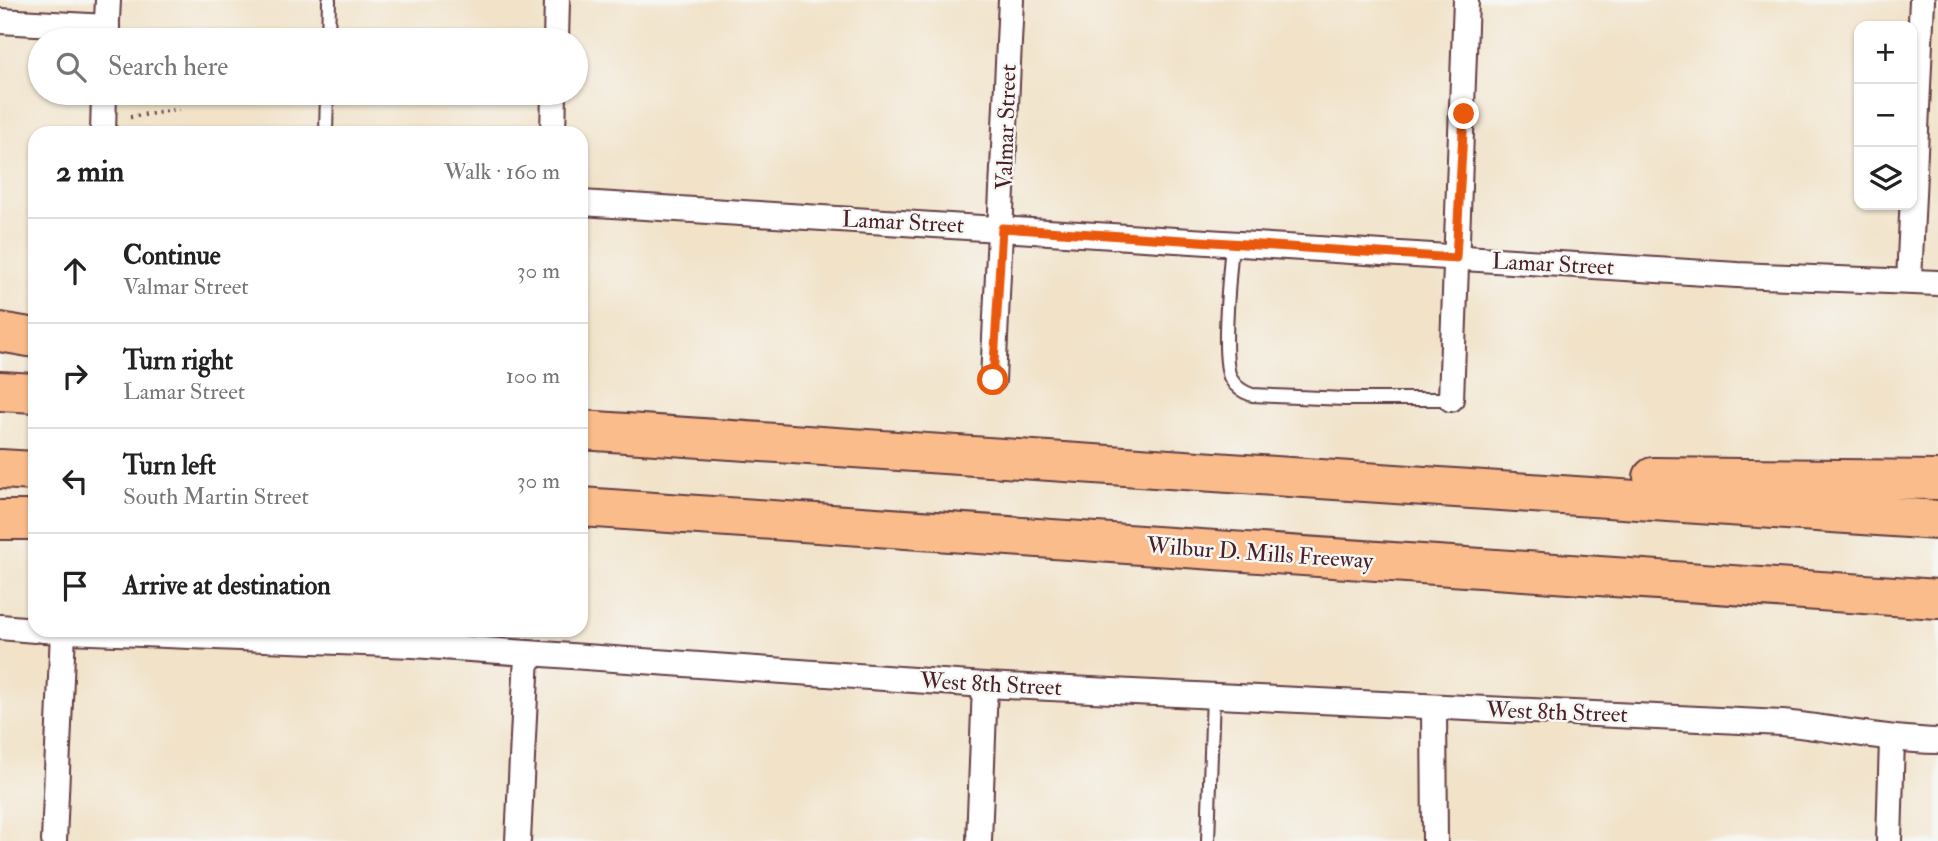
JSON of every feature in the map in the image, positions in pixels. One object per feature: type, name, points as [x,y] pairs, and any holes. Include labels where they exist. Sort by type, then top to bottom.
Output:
[{"type":"highway","points":[[0,332],[28,337]]},
{"type":"highway","points":[[0,391],[28,393]]},
{"type":"highway","points":[[588,423],[656,435]]},
{"type":"highway","points":[[588,430],[1938,520]]},
{"type":"highway","points":[[0,469],[28,471]]},
{"type":"highway","points":[[1334,478],[1829,476],[1938,480]]},
{"type":"highway","name":"Wilbur D. Mills Freeway","points":[[588,507],[1938,599]]},
{"type":"highway","points":[[0,520],[28,520]]},
{"type":"highway","points":[[588,527],[932,532]]},
{"type":"street","points":[[107,28],[108,0]]},
{"type":"street","points":[[556,28],[557,0]]},
{"type":"street","name":"Valmar Street","points":[[993,380],[1011,0]]},
{"type":"street","points":[[1451,398],[1466,0]]},
{"type":"street","points":[[1909,281],[1922,0]]},
{"type":"street","points":[[0,21],[58,28]]},
{"type":"street","points":[[107,105],[112,125]]},
{"type":"street","points":[[553,126],[554,105]]},
{"type":"street","name":"Lamar Street","points":[[588,204],[1737,275],[1938,283]]},
{"type":"street","points":[[0,627],[28,629]]},
{"type":"street","points":[[53,637],[54,841]]},
{"type":"street","name":"West 8th Street","points":[[207,637],[413,645],[985,685],[1782,723],[1837,728],[1892,740],[1938,740]]},
{"type":"street","points":[[518,841],[527,655]]},
{"type":"street","points":[[979,841],[985,685]]},
{"type":"street","points":[[1434,708],[1435,841]]},
{"type":"street","points":[[1889,841],[1892,740]]},
{"type":"lane","points":[[328,28],[329,0]]},
{"type":"lane","points":[[326,126],[327,105]]},
{"type":"lane","points":[[1231,244],[1226,358],[1230,378],[1242,391],[1252,395],[1345,399],[1451,398]]},
{"type":"lane","points":[[1208,841],[1213,694]]},
{"type":"path","points":[[112,125],[179,108]]},
{"type":"route","points":[[993,380],[1002,228],[1456,258],[1464,114]]}]
